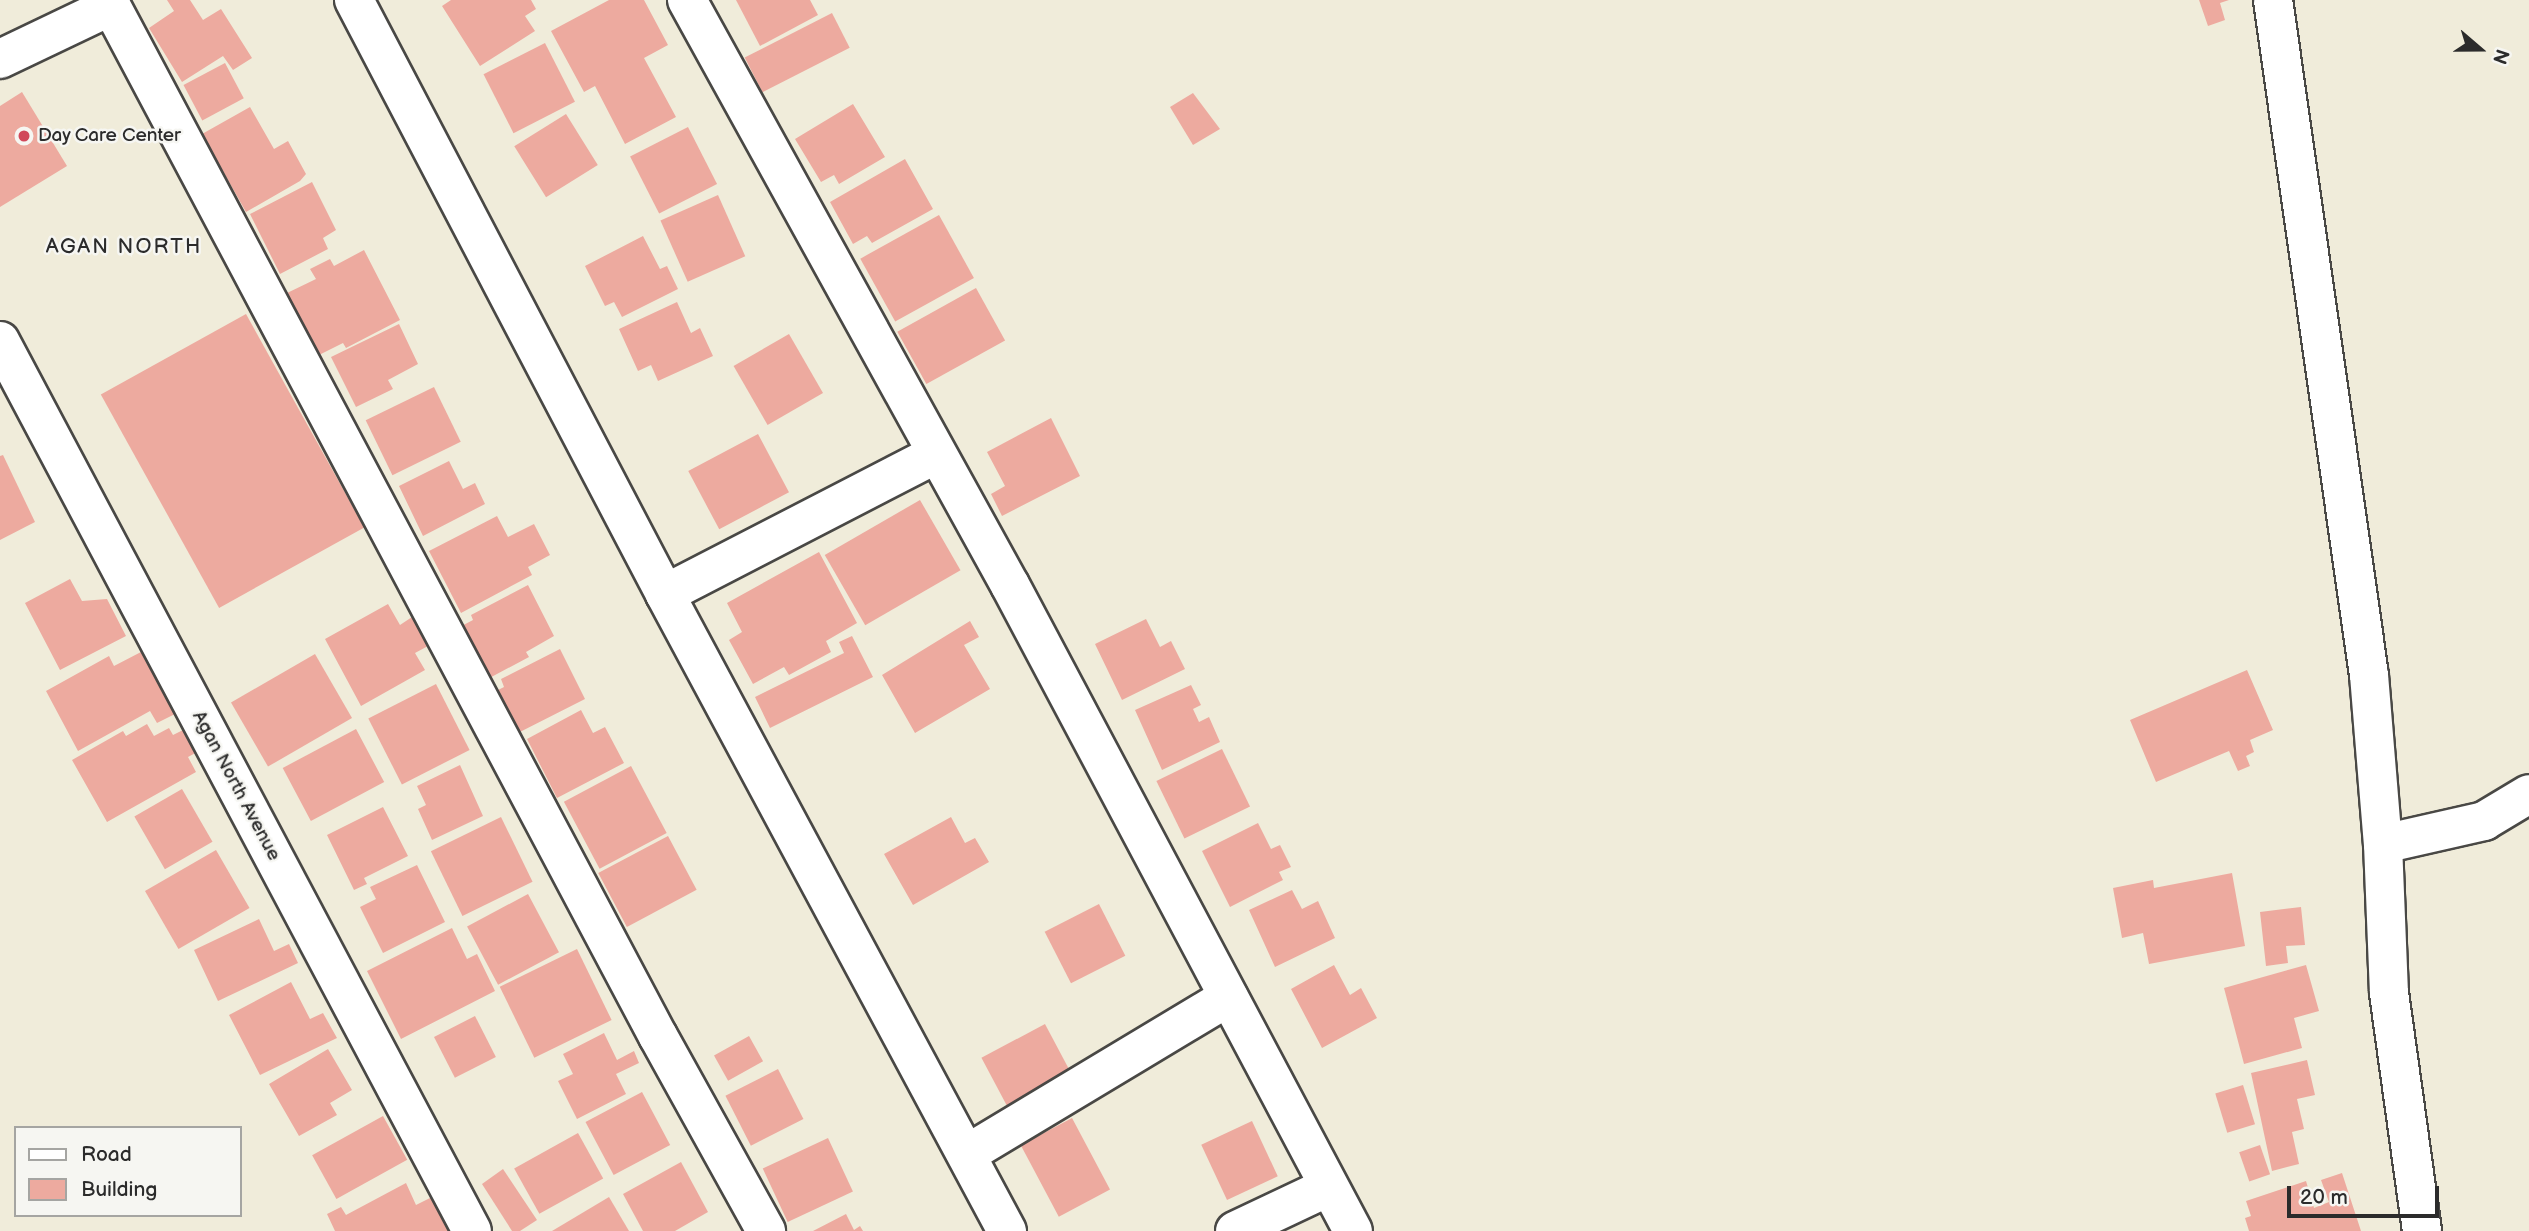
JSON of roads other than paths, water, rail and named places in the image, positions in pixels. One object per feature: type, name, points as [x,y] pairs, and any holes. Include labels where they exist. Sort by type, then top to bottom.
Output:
[{"type":"street","points":[[354,0],[665,594],[1007,1231]]},
{"type":"street","points":[[687,0],[1010,586],[1353,1231]]},
{"type":"street","points":[[2273,0],[2369,675],[2383,844],[2389,993],[2422,1231]]},
{"type":"street","points":[[0,59],[109,3],[658,1036],[766,1231]]},
{"type":"street","name":"Agan North Avenue","points":[[0,341],[472,1231]]},
{"type":"street","points":[[665,594],[936,454]]},
{"type":"street","points":[[2383,844],[2484,821],[2529,794]]},
{"type":"street","points":[[967,1154],[1228,997]]},
{"type":"street","points":[[1235,1231],[1328,1186]]},
{"type":"place","name":"Day Care Center","points":[[24,136]]},
{"type":"district","name":"AGAN NORTH","points":[[124,247]]}]
